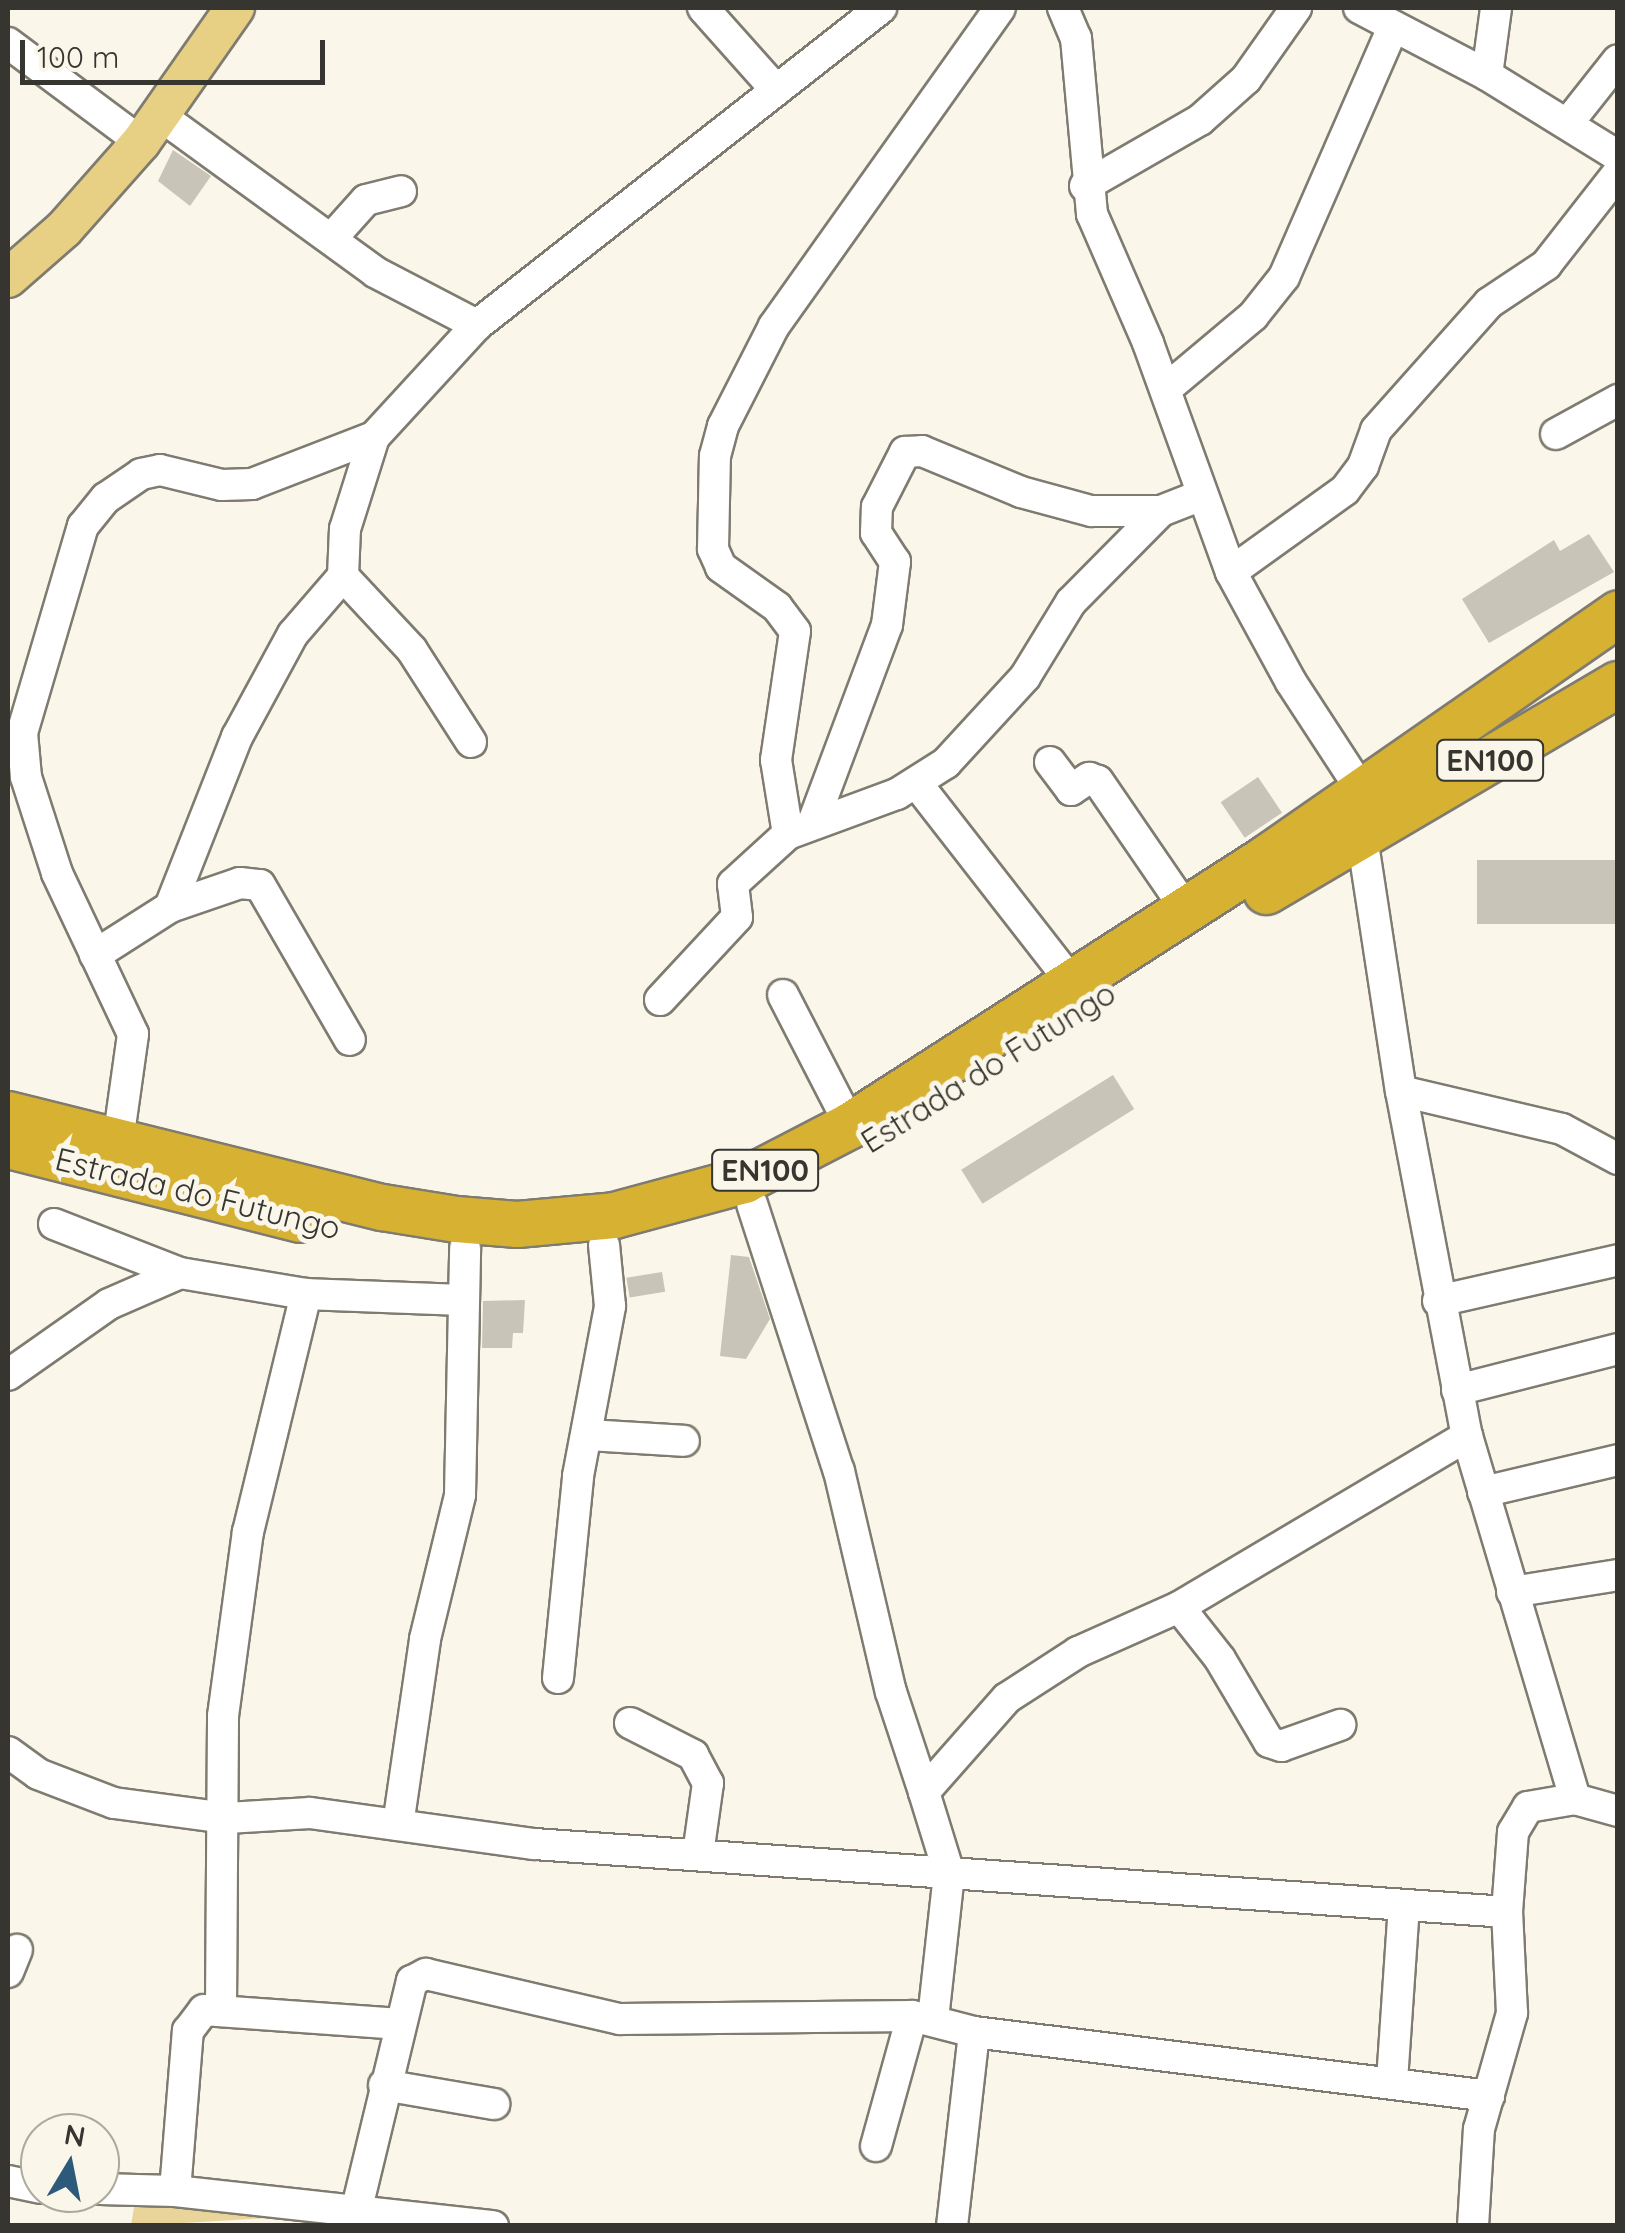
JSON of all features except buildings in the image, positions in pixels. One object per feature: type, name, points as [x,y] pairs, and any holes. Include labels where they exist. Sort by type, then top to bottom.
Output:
[{"type":"highway","name":"Estrada do Futungo","points":[[8,1145],[354,1231],[464,1248],[554,1252],[695,1225],[752,1204],[848,1156],[1363,815],[1421,752],[1618,613]]},
{"type":"highway","name":"Estrada do Futungo","points":[[8,1114],[382,1207],[517,1224],[614,1215],[677,1201],[744,1180],[850,1125],[1185,908],[1618,684]]},
{"type":"main road","points":[[8,278],[64,229],[151,129],[235,8]]},
{"type":"street","points":[[702,8],[776,90]]},
{"type":"street","points":[[170,907],[237,737],[293,634],[344,576],[344,529],[374,437],[477,325],[881,8]]},
{"type":"street","points":[[801,827],[776,760],[796,631],[777,606],[721,567],[712,548],[719,441],[734,395],[774,326],[1000,8]]},
{"type":"street","points":[[1064,8],[1076,38],[1084,186],[1166,389],[1200,496],[1232,572],[1363,815],[1401,1092],[1456,1390],[1575,1799]]},
{"type":"street","points":[[1084,186],[1200,120],[1246,79],[1296,8]]},
{"type":"street","points":[[1359,8],[1487,75],[1618,156]]},
{"type":"street","points":[[1487,75],[1496,8]]},
{"type":"street","points":[[1166,389],[1253,316],[1284,276],[1394,28]]},
{"type":"street","points":[[8,43],[332,239],[375,272],[477,325]]},
{"type":"street","points":[[1568,123],[1618,60]]},
{"type":"street","points":[[1232,572],[1356,478],[1376,430],[1490,303],[1546,265],[1618,173]]},
{"type":"street","points":[[332,239],[366,200],[401,191]]},
{"type":"street","points":[[1556,434],[1618,400]]},
{"type":"street","points":[[118,1141],[133,1034],[17,779],[22,733],[42,649],[83,526],[106,498],[141,474],[160,470],[222,485],[252,484],[374,437]]},
{"type":"street","points":[[801,827],[887,625],[895,562],[876,533],[877,507],[905,452],[922,451],[1021,492],[1091,511],[1161,510],[1200,496]]},
{"type":"street","points":[[660,1000],[740,912],[733,884],[801,827],[918,785],[1014,690],[1071,602],[1161,510]]},
{"type":"street","points":[[344,576],[412,650],[471,742]]},
{"type":"street","points":[[1050,762],[1071,790],[1089,778],[1098,781],[1185,908]]},
{"type":"street","points":[[918,785],[1072,983]]},
{"type":"street","points":[[95,955],[170,907],[240,883],[260,886],[350,1040]]},
{"type":"street","points":[[782,995],[850,1125]]},
{"type":"street","points":[[1401,1092],[1562,1129],[1618,1159]]},
{"type":"street","points":[[752,1204],[839,1470],[891,1692],[949,1873],[923,2017],[876,2146]]},
{"type":"street","points":[[54,1224],[180,1273],[306,1294],[461,1300]]},
{"type":"street","points":[[558,1678],[587,1435],[610,1306],[604,1245]]},
{"type":"street","points":[[398,1825],[425,1639],[460,1495],[464,1248]]},
{"type":"street","points":[[1438,1301],[1618,1260]]},
{"type":"street","points":[[8,1375],[109,1304],[180,1273]]},
{"type":"street","points":[[221,2008],[227,1818],[223,1716],[248,1532],[306,1294]]},
{"type":"street","points":[[1456,1390],[1618,1349]]},
{"type":"street","points":[[587,1435],[684,1441]]},
{"type":"street","points":[[924,1792],[1006,1698],[1038,1674],[1179,1607],[1467,1436]]},
{"type":"street","points":[[1483,1492],[1618,1460]]},
{"type":"street","points":[[1512,1592],[1618,1575]]},
{"type":"street","points":[[1179,1607],[1220,1659],[1270,1742],[1281,1746],[1340,1725]]},
{"type":"street","points":[[630,1723],[693,1755],[708,1783],[698,1854]]},
{"type":"street","points":[[8,1752],[38,1774],[114,1803],[227,1818],[310,1813],[534,1844],[1507,1912]]},
{"type":"street","points":[[1474,2226],[1479,2129],[1512,2014],[1507,1912],[1518,1817],[1528,1806],[1575,1799],[1618,1811]]},
{"type":"street","points":[[1392,2081],[1404,1905]]},
{"type":"street","points":[[356,2212],[412,1982],[426,1974],[650,2022],[923,2017],[974,2032],[1489,2096]]},
{"type":"street","points":[[176,2191],[188,2031],[204,2010],[221,2008],[400,2024]]},
{"type":"street","points":[[952,2226],[974,2032]]},
{"type":"street","points":[[384,2085],[494,2104]]},
{"type":"street","points":[[120,2190],[176,2191],[493,2226]]},
{"type":"shaded area","points":[[135,2201],[268,2218],[131,2226]]}]
